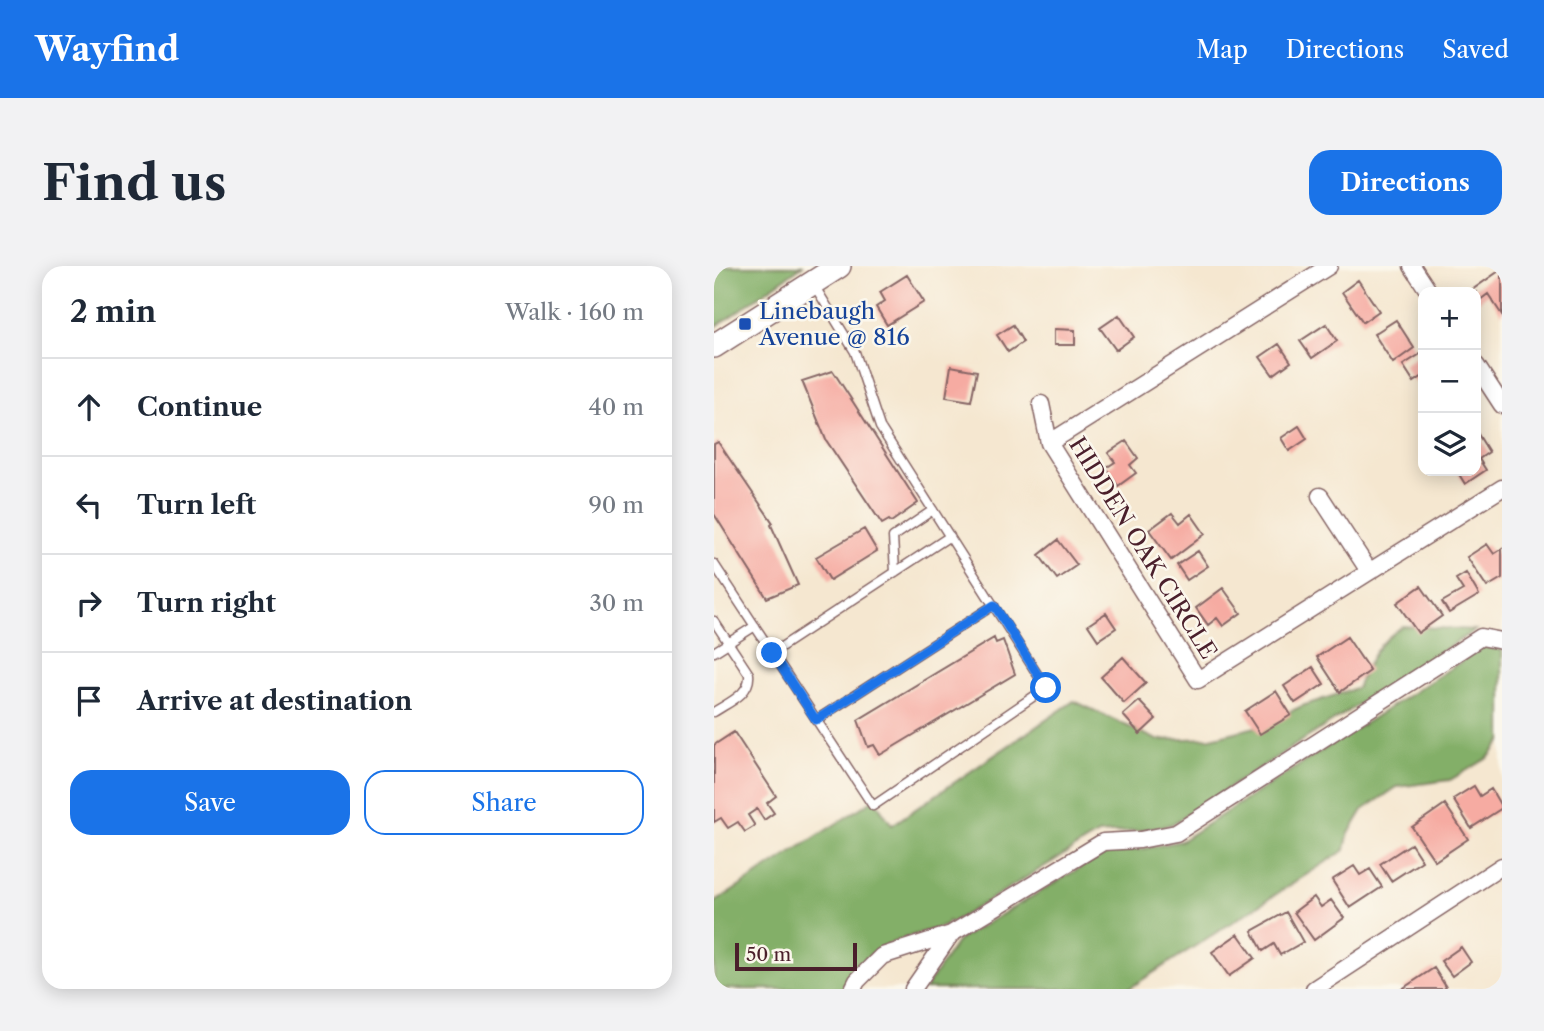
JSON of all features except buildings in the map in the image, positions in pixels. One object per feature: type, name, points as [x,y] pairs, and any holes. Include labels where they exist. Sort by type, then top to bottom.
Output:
[{"type":"street","points":[[714,346],[839,266]]},
{"type":"street","name":"HIDDEN OAK CIRCLE","points":[[1329,266],[1049,443],[1198,680],[1502,488]]},
{"type":"street","points":[[1412,266],[1426,287]]},
{"type":"street","points":[[1481,373],[1502,405]]},
{"type":"street","points":[[1041,404],[1049,443]]},
{"type":"street","points":[[1320,496],[1369,571]]},
{"type":"street","points":[[853,989],[857,981],[881,956],[951,934],[1103,842],[1140,840],[1176,832],[1481,637],[1502,640]]},
{"type":"street","points":[[1314,989],[1502,866]]},
{"type":"street","points":[[914,989],[951,934]]},
{"type":"lane","points":[[714,564],[873,806],[1046,688],[880,427],[855,352],[813,283]]},
{"type":"lane","points":[[895,572],[892,537],[933,510]]},
{"type":"lane","points":[[772,653],[950,536]]},
{"type":"lane","points":[[816,720],[994,605]]},
{"type":"lane","points":[[714,621],[749,674],[750,684],[747,690],[714,712]]},
{"type":"lane","points":[[714,652],[755,626]]},
{"type":"green space","points":[[714,266],[802,266],[714,328]]},
{"type":"green space","points":[[1403,626],[1475,630],[1172,824],[1138,831],[1098,834],[951,923],[948,921],[945,926],[899,940],[874,953],[862,962],[843,989],[714,989],[714,903],[874,799],[892,825],[1074,701],[1157,740],[1211,738],[1260,726],[1302,706],[1357,688],[1375,653],[1386,639]]},
{"type":"green space","points":[[1484,647],[1502,650],[1502,741],[1488,758],[1450,780],[1397,787],[1363,810],[1348,835],[1345,850],[1128,989],[925,989],[962,938],[1107,852],[1143,849],[1181,841]]},
{"type":"place","name":"Linebaugh Avenue @ 816","points":[[745,324]]},
{"type":"route","points":[[772,653],[816,720],[994,605],[1046,688]]}]
